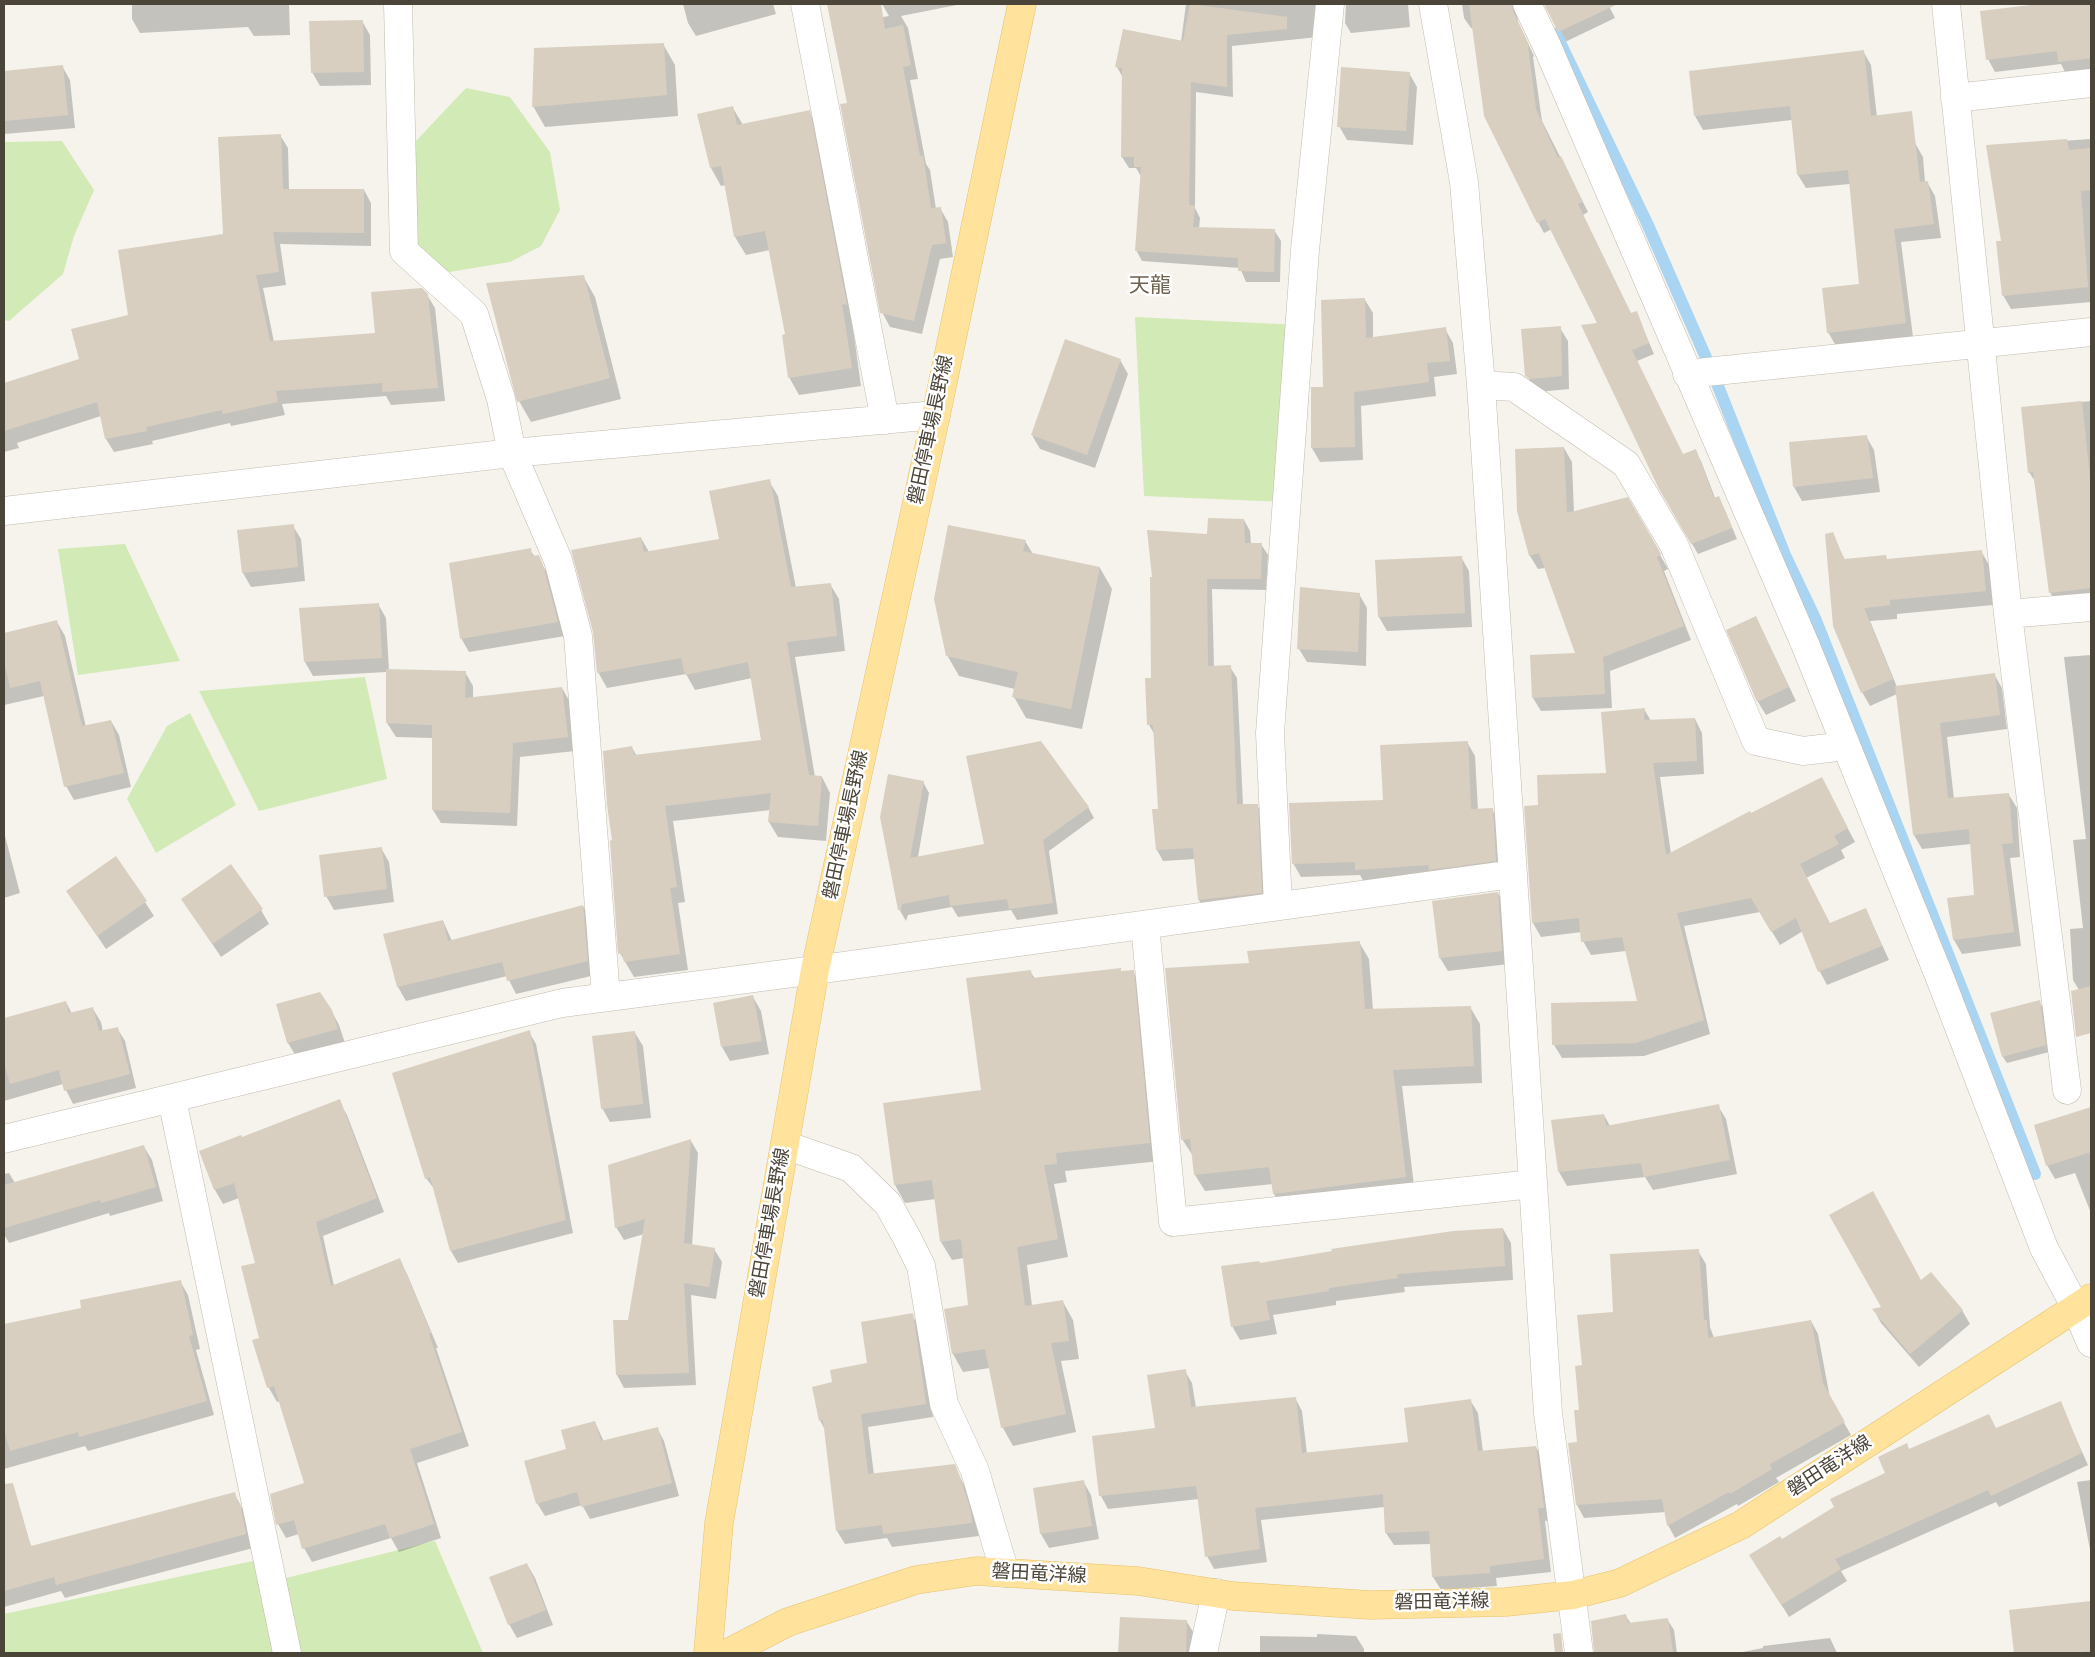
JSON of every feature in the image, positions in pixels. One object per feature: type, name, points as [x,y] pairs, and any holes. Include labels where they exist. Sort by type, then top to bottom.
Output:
[{"type":"main road","name":"磐田停車場長野線","points":[[708,1653],[719,1523],[815,970],[936,415],[1022,4]]},
{"type":"main road","name":"磐田竜洋線","points":[[728,1653],[788,1622],[916,1580],[976,1571],[1138,1581],[1216,1593],[1370,1605],[1506,1602],[1573,1595],[1620,1583],[1741,1525],[2084,1303]]},
{"type":"street","points":[[398,4],[404,251],[474,314],[501,399],[512,453],[558,560],[578,636],[606,997]]},
{"type":"street","points":[[805,4],[885,420]]},
{"type":"street","points":[[1278,906],[1270,733],[1304,250],[1330,4]]},
{"type":"street","points":[[1433,4],[1464,182],[1481,385],[1548,1413],[1579,1653]]},
{"type":"street","points":[[1527,4],[1547,46],[1805,644],[1936,969],[2044,1248],[2084,1303],[2091,1343]]},
{"type":"street","points":[[1946,4],[2008,614],[2067,1090]]},
{"type":"street","points":[[1955,98],[2091,83]]},
{"type":"street","points":[[1687,374],[2091,332]]},
{"type":"street","points":[[1481,385],[1514,387],[1626,464],[1674,545],[1756,741],[1803,751],[1846,746]]},
{"type":"street","points":[[4,511],[512,453],[936,415]]},
{"type":"street","points":[[2008,614],[2091,607]]},
{"type":"street","points":[[4,1139],[562,1003],[1513,874]]},
{"type":"street","points":[[1145,924],[1173,1222],[1533,1184]]},
{"type":"street","points":[[172,1099],[287,1653]]},
{"type":"street","points":[[785,1145],[851,1168],[888,1204],[922,1266],[944,1404],[975,1471],[1005,1573]]},
{"type":"street","points":[[1203,1653],[1216,1593]]},
{"type":"green space","points":[[466,88],[510,97],[550,152],[560,210],[541,246],[510,262],[431,275],[404,239],[402,146],[415,142]]},
{"type":"green space","points":[[62,141],[94,190],[74,236],[63,274],[9,321],[4,320],[4,142]]},
{"type":"green space","points":[[1135,317],[1299,325],[1286,502],[1144,496]]},
{"type":"green space","points":[[125,544],[180,661],[78,675],[58,549]]},
{"type":"green space","points":[[365,677],[387,779],[259,811],[199,691]]},
{"type":"green space","points":[[190,713],[236,805],[156,853],[127,799],[167,726]]},
{"type":"green space","points":[[435,1541],[483,1653],[4,1653],[4,1614],[267,1558],[274,1581]]},
{"type":"building","points":[[827,4],[881,4],[885,29],[903,25],[911,65],[903,67],[920,156],[923,155],[931,208],[941,207],[946,243],[932,245],[914,321],[880,313],[840,104],[847,103]]},
{"type":"building","points":[[1190,4],[1287,17],[1287,29],[1227,35],[1227,87],[1191,82],[1189,205],[1195,206],[1193,227],[1275,229],[1274,272],[1238,271],[1238,258],[1135,251],[1141,167],[1134,167],[1134,157],[1121,157],[1122,68],[1115,67],[1123,29],[1183,41]]},
{"type":"building","points":[[1469,4],[1512,4],[1513,11],[1529,45],[1536,109],[1558,158],[1561,156],[1583,202],[1578,204],[1631,313],[1637,311],[1649,343],[1632,350],[1683,454],[1696,449],[1714,498],[1719,496],[1732,528],[1691,544],[1659,489],[1581,325],[1597,323],[1545,219],[1537,223],[1484,116]]},
{"type":"building","points":[[1544,4],[1618,4],[1558,32]]},
{"type":"building","points":[[2039,4],[2091,4],[2091,58],[2058,62],[2057,51],[1986,60],[1980,11]]},
{"type":"building","points":[[363,20],[364,72],[311,73],[309,21]]},
{"type":"building","points":[[664,43],[667,95],[532,107],[534,48]]},
{"type":"building","points":[[1864,50],[1871,116],[1912,111],[1920,182],[1928,181],[1934,224],[1894,229],[1906,323],[1827,333],[1822,288],[1859,284],[1848,170],[1797,175],[1790,106],[1694,116],[1689,71]]},
{"type":"building","points":[[63,65],[68,115],[4,121],[4,71]]},
{"type":"building","points":[[1341,67],[1410,72],[1406,131],[1337,127]]},
{"type":"building","points":[[733,106],[737,125],[810,110],[847,305],[842,304],[852,368],[788,378],[782,335],[785,334],[765,231],[734,237],[721,166],[710,168],[697,114]]},
{"type":"building","points":[[281,134],[283,189],[364,189],[364,233],[273,232],[279,272],[256,275],[270,341],[375,333],[371,292],[422,288],[428,294],[438,388],[382,392],[382,383],[276,391],[278,402],[223,414],[222,410],[146,427],[147,431],[105,439],[97,402],[4,431],[4,383],[79,359],[71,329],[128,315],[118,250],[223,234],[218,137]]},
{"type":"building","points":[[2067,139],[2069,150],[2091,148],[2091,190],[2081,191],[2088,287],[2002,296],[1996,241],[2001,241],[1986,145]]},
{"type":"building","points":[[584,275],[610,378],[517,402],[486,283]]},
{"type":"building","points":[[1365,298],[1366,338],[1446,327],[1450,361],[1427,363],[1429,382],[1354,392],[1355,447],[1311,448],[1311,387],[1323,387],[1321,300]]},
{"type":"building","points":[[1561,326],[1562,376],[1530,379],[1525,376],[1521,329]]},
{"type":"building","points":[[1065,339],[1121,359],[1087,455],[1031,435]]},
{"type":"building","points":[[2082,401],[2091,488],[2091,588],[2049,593],[2033,472],[2028,473],[2021,407]]},
{"type":"building","points":[[1867,435],[1873,478],[1793,487],[1789,442]]},
{"type":"building","points":[[1564,447],[1567,513],[1628,497],[1660,552],[1661,555],[1657,557],[1684,626],[1603,657],[1605,694],[1532,698],[1530,655],[1575,653],[1539,553],[1529,556],[1517,511],[1515,449]]},
{"type":"building","points":[[770,479],[791,587],[831,583],[837,636],[787,642],[809,775],[822,776],[818,826],[768,822],[771,793],[665,806],[677,887],[670,888],[680,954],[624,962],[622,953],[618,954],[610,841],[612,840],[603,751],[632,746],[634,755],[761,740],[748,662],[685,675],[681,658],[597,673],[593,632],[571,550],[641,537],[644,552],[719,539],[709,491]]},
{"type":"building","points":[[1208,518],[1244,519],[1245,543],[1262,543],[1261,579],[1207,579],[1208,666],[1231,665],[1237,804],[1258,804],[1262,893],[1198,900],[1193,848],[1156,850],[1152,809],[1158,809],[1153,725],[1147,725],[1145,678],[1151,678],[1150,577],[1152,577],[1147,530],[1207,534]]},
{"type":"building","points":[[294,524],[298,567],[242,573],[237,530]]},
{"type":"building","points":[[948,525],[1026,540],[1023,551],[1100,567],[1071,709],[1012,697],[1018,672],[946,656],[934,599]]},
{"type":"building","points":[[1833,532],[1844,559],[1886,555],[1887,559],[1982,550],[1986,591],[1890,600],[1890,605],[1864,608],[1893,679],[1861,693],[1833,626],[1825,534]]},
{"type":"building","points":[[531,548],[532,556],[539,555],[543,565],[558,622],[460,639],[449,563]]},
{"type":"building","points":[[1462,556],[1465,613],[1378,617],[1375,560]]},
{"type":"building","points":[[1300,587],[1360,593],[1358,652],[1297,649]]},
{"type":"building","points":[[379,603],[382,658],[304,662],[299,608]]},
{"type":"building","points":[[1756,616],[1789,687],[1757,702],[1726,630]]},
{"type":"building","points":[[57,620],[82,726],[111,720],[124,773],[64,787],[40,681],[10,688],[4,660],[4,633]]},
{"type":"building","points":[[386,669],[466,671],[465,698],[562,687],[568,737],[513,743],[510,813],[432,810],[432,725],[386,723]]},
{"type":"building","points":[[1995,673],[2000,715],[1940,723],[1948,798],[2009,793],[2013,843],[2002,844],[2014,932],[1953,940],[1947,898],[1974,895],[1969,829],[1913,835],[1895,686]]},
{"type":"building","points":[[1645,708],[1644,720],[1695,718],[1697,761],[1653,763],[1666,855],[1750,811],[1751,813],[1822,777],[1848,828],[1834,836],[1839,844],[1800,864],[1830,923],[1866,908],[1882,946],[1818,972],[1796,918],[1771,932],[1751,898],[1677,913],[1704,1020],[1636,1043],[1552,1045],[1551,1003],[1637,1001],[1622,937],[1581,942],[1579,918],[1532,923],[1524,806],[1538,805],[1537,775],[1606,773],[1601,712]]},
{"type":"building","points":[[1041,741],[1089,807],[1043,840],[1053,903],[1009,909],[1007,899],[950,906],[949,895],[902,904],[901,910],[898,910],[880,817],[888,774],[924,781],[910,858],[984,844],[966,756]]},
{"type":"building","points":[[1468,741],[1471,809],[1493,808],[1496,861],[1429,870],[1428,865],[1355,870],[1355,862],[1292,864],[1289,803],[1383,800],[1380,745]]},
{"type":"building","points":[[382,847],[387,889],[324,897],[319,855]]},
{"type":"building","points":[[116,856],[147,901],[97,936],[66,891]]},
{"type":"building","points":[[231,864],[263,909],[212,944],[181,899]]},
{"type":"building","points":[[1498,892],[1502,951],[1439,958],[1432,901]]},
{"type":"building","points":[[583,905],[588,961],[507,981],[502,962],[397,987],[383,934],[443,920],[448,941]]},
{"type":"building","points":[[1360,941],[1365,1009],[1471,1006],[1474,1066],[1393,1070],[1406,1177],[1273,1194],[1269,1167],[1194,1175],[1190,1139],[1181,1140],[1165,968],[1249,963],[1247,951]]},
{"type":"building","points":[[1121,968],[1121,971],[1134,970],[1150,1143],[1056,1153],[1057,1164],[1044,1165],[1058,1239],[1017,1247],[1025,1306],[1063,1300],[1069,1341],[1051,1343],[1066,1414],[1001,1428],[985,1349],[952,1354],[944,1309],[968,1305],[961,1239],[940,1242],[932,1180],[894,1185],[883,1103],[981,1090],[966,978],[1031,970],[1032,978]]},
{"type":"building","points":[[2091,986],[2091,1033],[2076,1037],[2071,991]]},
{"type":"building","points":[[320,992],[332,1010],[338,1029],[287,1043],[276,1004]]},
{"type":"building","points":[[753,995],[762,1041],[721,1047],[713,1003]]},
{"type":"building","points":[[2040,1000],[2046,1045],[2002,1057],[1990,1013]]},
{"type":"building","points":[[66,1001],[69,1013],[93,1007],[99,1031],[118,1027],[130,1074],[64,1091],[59,1070],[10,1084],[4,1063],[4,1018]]},
{"type":"building","points":[[530,1030],[566,1220],[450,1251],[430,1177],[425,1179],[392,1073]]},
{"type":"building","points":[[635,1031],[643,1104],[601,1109],[592,1036]]},
{"type":"building","points":[[340,1099],[377,1198],[316,1222],[331,1286],[400,1258],[431,1333],[429,1334],[462,1432],[410,1449],[434,1524],[390,1538],[385,1524],[302,1549],[294,1520],[276,1525],[270,1494],[304,1483],[274,1386],[267,1388],[252,1340],[259,1338],[241,1266],[255,1263],[234,1183],[214,1190],[199,1151],[241,1135],[242,1137]]},
{"type":"building","points":[[1719,1104],[1730,1160],[1644,1177],[1641,1163],[1558,1172],[1551,1120],[1604,1114],[1606,1126]]},
{"type":"building","points":[[2091,1107],[2091,1152],[2046,1166],[2034,1125]]},
{"type":"building","points":[[691,1139],[684,1243],[715,1248],[709,1287],[684,1283],[689,1373],[616,1375],[613,1320],[628,1320],[645,1219],[615,1228],[608,1165]]},
{"type":"building","points":[[144,1145],[156,1187],[101,1203],[100,1200],[4,1228],[4,1185]]},
{"type":"building","points":[[1873,1191],[1921,1280],[1931,1272],[1963,1310],[1910,1354],[1872,1309],[1881,1307],[1829,1215]]},
{"type":"building","points":[[1503,1228],[1505,1266],[1397,1274],[1398,1278],[1329,1288],[1329,1291],[1266,1301],[1270,1320],[1231,1327],[1221,1266],[1259,1261],[1260,1263],[1332,1251],[1331,1249],[1453,1231]]},
{"type":"building","points":[[1699,1249],[1704,1320],[1707,1320],[1708,1338],[1811,1320],[1823,1383],[1845,1422],[1770,1464],[1772,1469],[1730,1494],[1729,1492],[1667,1526],[1662,1499],[1576,1505],[1568,1443],[1577,1442],[1574,1410],[1579,1410],[1575,1366],[1582,1365],[1577,1315],[1613,1312],[1610,1254]]},
{"type":"building","points":[[181,1280],[193,1335],[189,1336],[207,1401],[79,1437],[78,1432],[10,1451],[4,1429],[4,1324],[81,1308],[80,1300]]},
{"type":"building","points":[[913,1313],[926,1404],[861,1414],[868,1474],[955,1464],[971,1511],[972,1523],[883,1534],[882,1525],[836,1531],[823,1420],[819,1421],[812,1387],[832,1382],[830,1370],[867,1363],[861,1322]]},
{"type":"building","points":[[1186,1369],[1191,1407],[1296,1397],[1302,1453],[1408,1442],[1404,1408],[1471,1399],[1478,1451],[1536,1446],[1544,1508],[1538,1508],[1544,1559],[1490,1566],[1490,1573],[1432,1577],[1429,1531],[1385,1533],[1383,1494],[1255,1508],[1260,1549],[1205,1557],[1196,1486],[1099,1496],[1092,1436],[1155,1428],[1147,1375]]},
{"type":"building","points":[[2061,1401],[2082,1453],[1991,1496],[1988,1490],[1835,1559],[1841,1569],[1781,1605],[1749,1555],[1780,1536],[1782,1539],[1834,1507],[1830,1499],[1885,1473],[1878,1457],[1907,1443],[1909,1449],[1989,1414],[1996,1428]]},
{"type":"building","points":[[595,1421],[601,1441],[658,1427],[672,1483],[581,1507],[577,1492],[536,1504],[524,1461],[566,1449],[561,1430]]},
{"type":"building","points":[[1084,1480],[1092,1526],[1040,1534],[1033,1488]]},
{"type":"building","points":[[13,1483],[31,1546],[235,1492],[238,1503],[240,1503],[246,1534],[56,1585],[54,1577],[4,1591],[4,1484]]},
{"type":"building","points":[[527,1563],[546,1610],[508,1625],[489,1577]]},
{"type":"building","points":[[2091,1601],[2091,1651],[2014,1653],[2009,1610]]},
{"type":"building","points":[[1626,1614],[1628,1623],[1668,1618],[1673,1653],[1594,1653],[1591,1621]]},
{"type":"building","points":[[1120,1617],[1187,1620],[1186,1653],[1118,1653]]},
{"type":"building","points":[[1561,1633],[1563,1653],[1555,1653],[1553,1634]]},
{"type":"waterway","points":[[1556,34],[1647,223],[1714,376],[1785,555],[1815,618],[2035,1174]]},
{"type":"district","name":"天龍","points":[[1150,287]]}]
